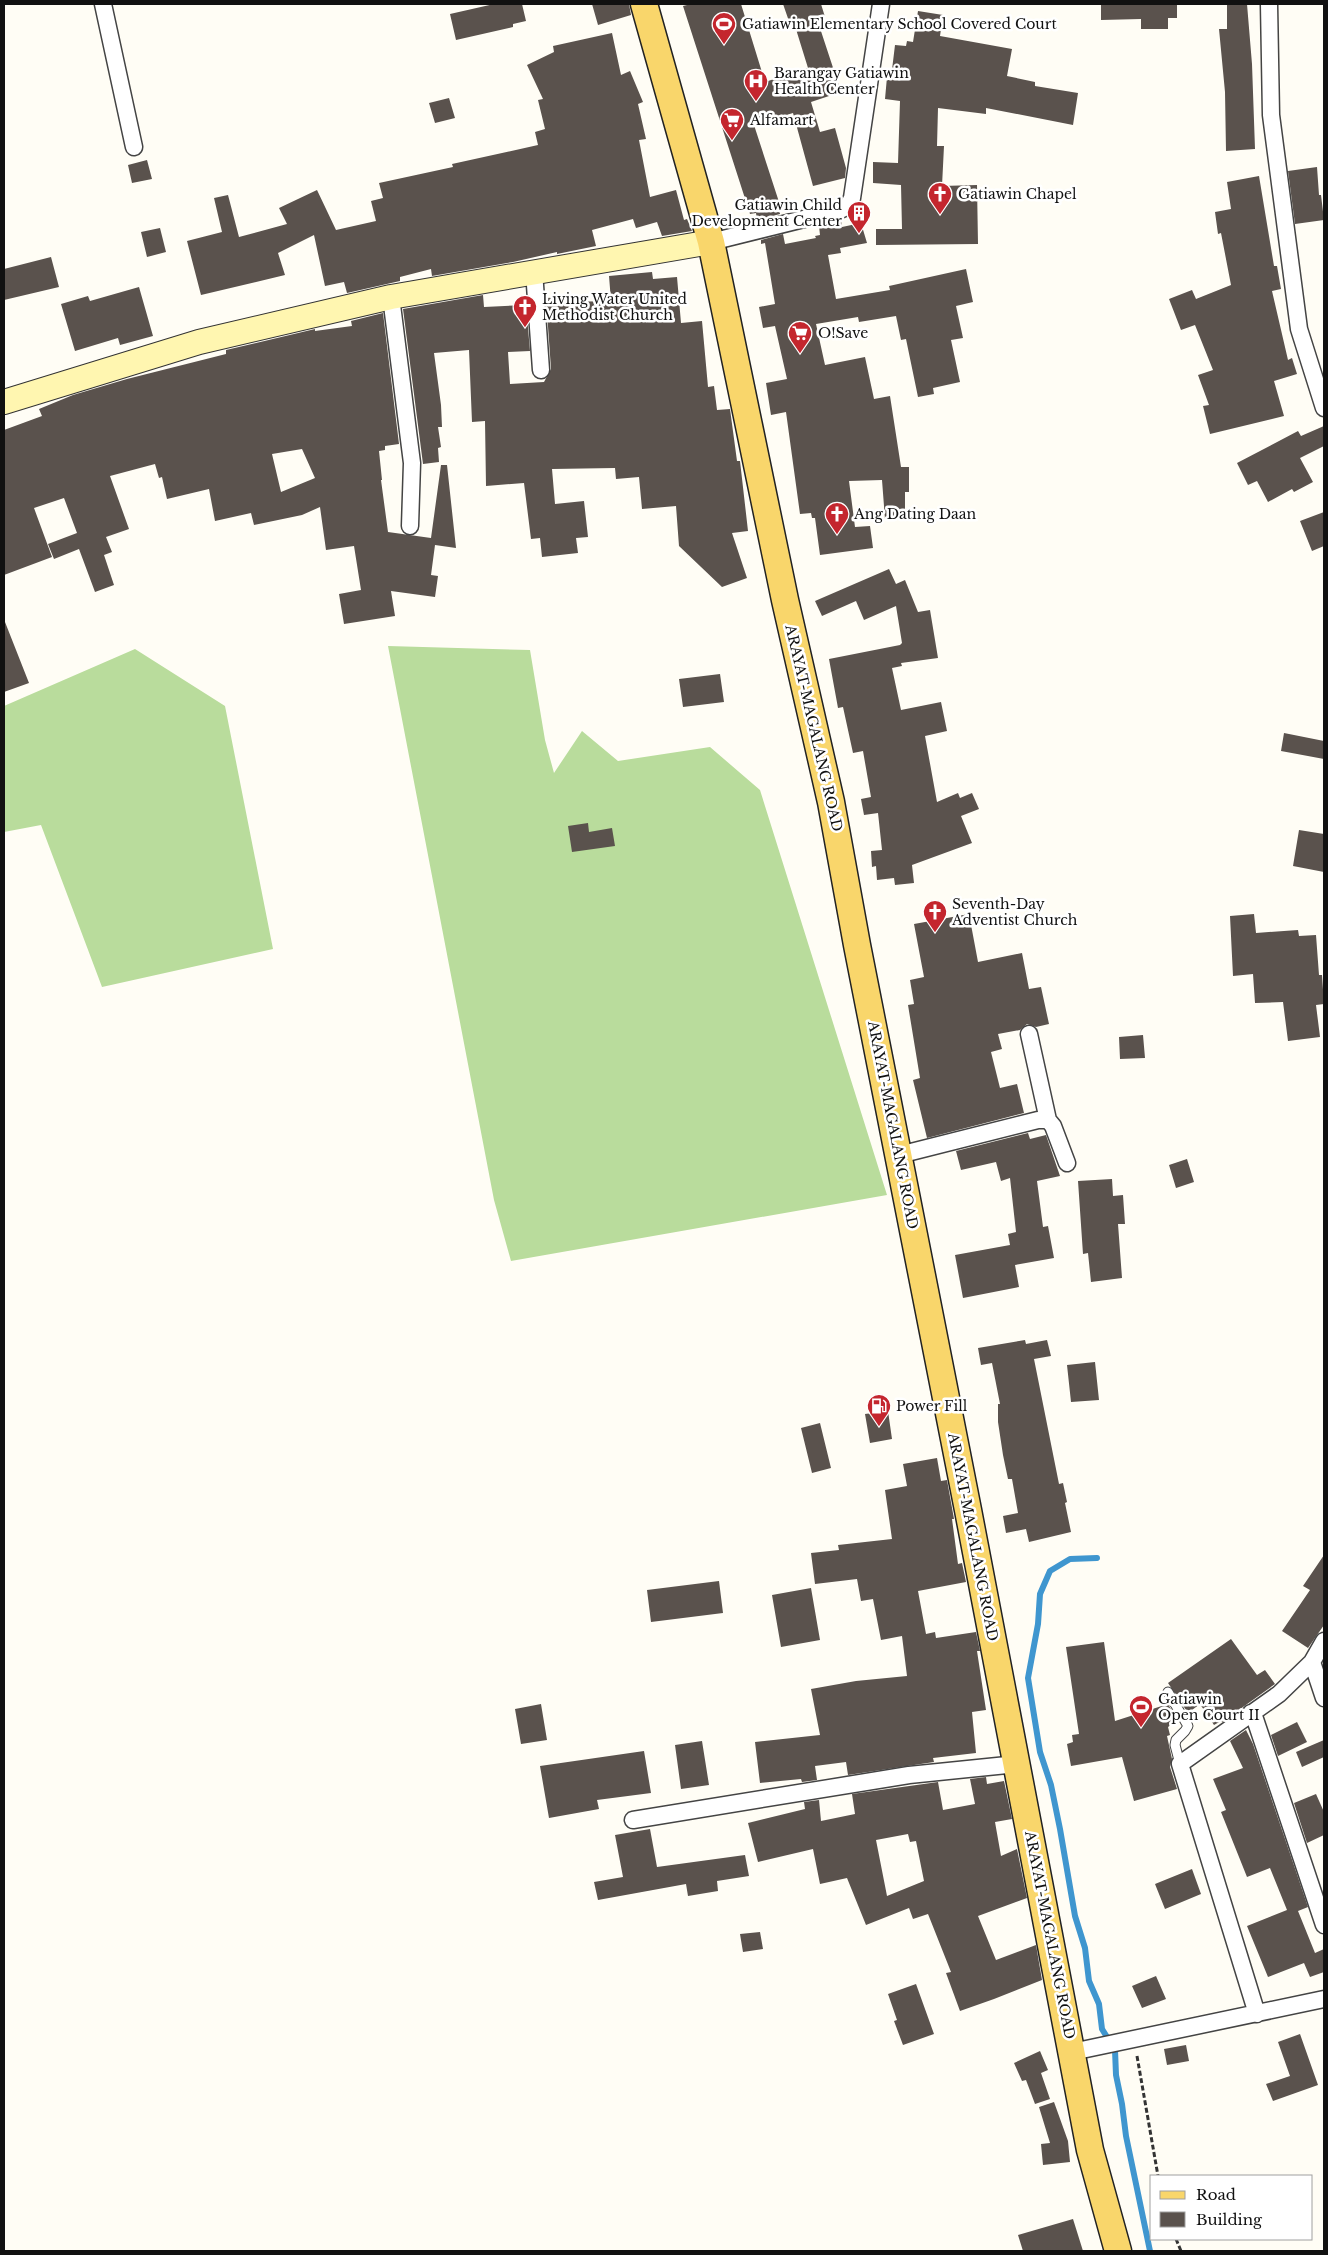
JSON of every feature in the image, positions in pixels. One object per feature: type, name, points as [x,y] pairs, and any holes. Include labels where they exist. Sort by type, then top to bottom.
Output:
[{"type":"main road","name":"ARAYAT-MAGALANG ROAD","points":[[644,4],[712,242],[785,600],[831,802],[1090,2150],[1118,2251]]},
{"type":"street","points":[[103,4],[134,147]]},
{"type":"street","points":[[4,402],[199,342],[391,297],[712,242],[840,210],[848,206],[852,198],[881,4]]},
{"type":"street","points":[[1269,4],[1271,115],[1299,329],[1324,408]]},
{"type":"street","points":[[534,271],[541,370]]},
{"type":"street","points":[[391,297],[412,463],[410,526]]},
{"type":"street","points":[[1029,1034],[1048,1120],[1053,1126],[1067,1163]]},
{"type":"street","points":[[899,1155],[1048,1120]]},
{"type":"street","points":[[1257,2014],[1180,1764],[1279,1694],[1312,1662],[1324,1641]]},
{"type":"street","points":[[1312,1662],[1324,1698]]},
{"type":"street","points":[[1252,1713],[1324,1925]]},
{"type":"street","points":[[633,1820],[909,1775],[1017,1764]]},
{"type":"street","points":[[1072,2052],[1324,1999]]},
{"type":"lane","points":[[1168,1692],[1188,1726],[1185,1732],[1176,1740],[1175,1745],[1180,1764]]},
{"type":"path","points":[[1132,2038],[1158,2175]]},
{"type":"green space","points":[[388,646],[530,650],[545,740],[554,773],[582,731],[618,761],[710,747],[760,790],[887,1195],[511,1261],[494,1200]]},
{"type":"green space","points":[[135,649],[225,706],[273,949],[102,987],[41,825],[4,832],[4,706]]},
{"type":"building","points":[[494,4],[522,4],[526,21],[513,24],[513,27],[456,40],[450,14]]},
{"type":"building","points":[[592,4],[629,4],[631,15],[598,25]]},
{"type":"building","points":[[691,4],[741,4],[765,82],[808,68],[795,26],[791,27],[783,4],[821,4],[825,17],[817,19],[841,92],[811,102],[820,132],[835,128],[846,168],[845,178],[813,186],[793,113],[754,125],[779,202],[780,214],[757,220],[756,213],[750,214],[683,6]]},
{"type":"building","points":[[1101,4],[1177,4],[1177,18],[1168,18],[1168,29],[1141,29],[1141,19],[1101,20]]},
{"type":"building","points":[[1227,4],[1247,4],[1252,64],[1255,149],[1226,151],[1225,92],[1219,29],[1227,29]]},
{"type":"building","points":[[918,11],[943,15],[940,36],[1012,49],[1007,76],[1035,82],[1035,86],[1078,93],[1073,125],[986,108],[986,114],[938,108],[937,146],[944,146],[942,186],[977,185],[978,244],[876,245],[876,229],[902,229],[901,185],[873,183],[873,162],[898,163],[900,101],[885,99],[887,77],[891,78],[895,45],[906,46],[907,41],[913,42]]},
{"type":"building","points":[[612,33],[621,75],[630,71],[643,102],[638,104],[646,139],[639,140],[650,197],[676,190],[684,220],[687,219],[692,231],[662,236],[657,222],[636,228],[633,219],[592,230],[596,246],[432,276],[431,269],[400,277],[400,281],[347,293],[344,282],[325,286],[314,235],[278,253],[285,275],[201,295],[187,241],[222,232],[214,198],[228,195],[239,237],[287,224],[279,208],[317,190],[336,230],[376,221],[371,201],[383,198],[379,183],[453,167],[452,164],[538,145],[535,132],[545,129],[538,100],[543,99],[527,65],[554,52],[553,46]]},
{"type":"building","points":[[449,98],[455,118],[435,123],[429,103]]},
{"type":"building","points":[[147,160],[152,179],[132,183],[128,165]]},
{"type":"building","points":[[1317,167],[1319,195],[1321,195],[1324,220],[1295,224],[1288,171]]},
{"type":"building","points":[[1259,176],[1274,266],[1277,266],[1281,289],[1272,291],[1288,360],[1292,358],[1297,374],[1274,381],[1284,416],[1210,434],[1203,406],[1209,405],[1198,375],[1213,370],[1195,325],[1181,330],[1169,299],[1192,290],[1196,299],[1231,285],[1221,233],[1218,234],[1215,212],[1231,209],[1227,182]]},
{"type":"building","points":[[841,221],[842,227],[861,223],[867,243],[840,248],[841,253],[828,255],[836,299],[890,290],[889,286],[966,269],[973,302],[956,306],[963,338],[951,340],[960,382],[933,388],[934,394],[918,397],[906,339],[901,340],[896,316],[859,322],[858,317],[816,324],[825,365],[865,357],[874,399],[890,396],[901,467],[909,467],[909,492],[905,492],[905,519],[885,519],[882,480],[849,481],[855,527],[870,526],[873,548],[820,555],[815,518],[812,518],[811,513],[800,514],[786,412],[771,415],[766,383],[787,379],[775,326],[763,328],[759,307],[775,304],[765,243],[761,244],[761,240],[783,234],[785,244],[816,238],[815,236],[820,235],[819,226]]},
{"type":"building","points":[[160,228],[166,252],[147,257],[141,232]]},
{"type":"building","points":[[51,257],[59,287],[4,300],[4,269]]},
{"type":"building","points":[[652,272],[653,279],[677,277],[681,323],[702,321],[708,387],[714,386],[717,410],[730,409],[737,461],[740,461],[748,531],[732,533],[747,578],[722,587],[679,546],[676,506],[642,509],[639,477],[616,479],[615,468],[552,469],[555,504],[584,501],[588,537],[576,538],[578,553],[542,557],[540,538],[531,539],[524,483],[486,486],[485,421],[472,422],[469,350],[434,353],[441,405],[442,427],[438,427],[441,447],[438,448],[439,462],[423,464],[403,309],[483,295],[484,307],[526,305],[530,351],[508,352],[510,384],[544,382],[551,369],[546,298],[565,297],[565,302],[611,301],[609,276]]},
{"type":"building","points":[[139,287],[153,336],[120,345],[118,338],[75,351],[61,304],[88,296],[90,301]]},
{"type":"building","points":[[383,313],[399,444],[385,446],[385,450],[379,451],[388,532],[431,538],[441,465],[447,465],[456,548],[435,545],[431,575],[438,576],[435,597],[391,591],[395,616],[344,624],[339,594],[361,590],[354,546],[326,550],[320,507],[302,515],[254,525],[251,513],[215,521],[209,489],[167,499],[162,477],[159,478],[155,464],[110,476],[129,529],[106,537],[112,552],[104,555],[114,585],[95,592],[79,549],[54,559],[48,544],[77,533],[64,498],[34,508],[52,557],[4,575],[4,430],[42,416],[39,409],[73,395],[226,354],[226,350],[315,329],[315,331],[352,326],[351,321]],"holes":[[[302,449],[315,478],[281,492],[272,454]]]},
{"type":"building","points":[[1324,426],[1324,446],[1300,458],[1313,482],[1294,492],[1292,489],[1268,502],[1257,481],[1248,485],[1237,463],[1298,431],[1301,436]]},
{"type":"building","points":[[1324,512],[1324,546],[1312,551],[1300,521]]},
{"type":"building","points":[[889,569],[896,584],[905,580],[918,612],[930,610],[938,658],[901,663],[902,666],[892,668],[901,710],[941,702],[947,731],[925,736],[937,802],[958,793],[960,798],[972,793],[979,809],[961,816],[972,843],[912,865],[914,883],[895,885],[894,878],[877,880],[876,866],[872,867],[871,851],[882,850],[878,813],[864,815],[861,799],[871,797],[863,751],[853,753],[843,707],[838,708],[829,659],[900,645],[902,643],[896,606],[864,620],[856,601],[822,616],[815,601]]},
{"type":"building","points":[[4,622],[29,683],[4,692]]},
{"type":"building","points":[[720,674],[724,702],[683,707],[679,679]]},
{"type":"building","points":[[1284,733],[1324,741],[1324,759],[1281,751]]},
{"type":"building","points":[[588,823],[589,832],[612,828],[615,846],[572,852],[568,826]]},
{"type":"building","points":[[1299,830],[1324,834],[1324,872],[1293,866]]},
{"type":"building","points":[[969,914],[978,962],[1022,953],[1029,989],[1041,987],[1049,1024],[1036,1027],[1027,1024],[1020,1030],[998,1034],[1002,1049],[991,1052],[1000,1088],[1017,1084],[1024,1113],[927,1138],[913,1080],[920,1078],[908,1005],[914,1004],[910,980],[924,977],[914,924]]},
{"type":"building","points":[[1254,914],[1256,933],[1298,930],[1299,936],[1316,935],[1319,975],[1322,975],[1324,1004],[1316,1005],[1320,1037],[1288,1041],[1283,1002],[1255,1003],[1253,974],[1233,976],[1230,916]]},
{"type":"building","points":[[1143,1035],[1145,1058],[1120,1059],[1119,1037]]},
{"type":"building","points":[[1028,1133],[1030,1139],[1046,1135],[1060,1176],[1037,1181],[1043,1227],[1048,1226],[1054,1258],[1015,1265],[1019,1287],[963,1298],[955,1255],[1010,1245],[1008,1234],[1016,1232],[1010,1178],[1001,1181],[996,1162],[961,1170],[956,1151]]},
{"type":"building","points":[[1187,1159],[1194,1182],[1176,1188],[1169,1165]]},
{"type":"building","points":[[1112,1179],[1113,1196],[1123,1195],[1125,1224],[1118,1224],[1122,1278],[1091,1282],[1088,1253],[1083,1254],[1078,1181]]},
{"type":"building","points":[[1025,1340],[1026,1344],[1047,1340],[1051,1356],[1034,1359],[1059,1484],[1063,1483],[1071,1532],[1029,1542],[1026,1529],[1006,1533],[1003,1516],[1018,1513],[1012,1479],[1008,1479],[1003,1455],[998,1422],[998,1404],[1000,1404],[992,1363],[981,1365],[978,1348]]},
{"type":"building","points":[[1095,1362],[1099,1400],[1071,1402],[1067,1365]]},
{"type":"building","name":"Power Fill","points":[[888,1411],[892,1439],[870,1443],[865,1414]]},
{"type":"building","points":[[820,1423],[831,1468],[812,1473],[801,1428]]},
{"type":"building","points":[[937,1458],[941,1481],[947,1480],[954,1519],[952,1519],[958,1564],[962,1563],[966,1582],[918,1591],[926,1634],[935,1632],[936,1638],[976,1632],[980,1651],[977,1651],[986,1710],[972,1712],[976,1753],[933,1758],[934,1762],[848,1775],[846,1762],[815,1766],[817,1780],[802,1782],[801,1779],[760,1783],[755,1742],[820,1735],[811,1689],[856,1681],[907,1676],[902,1636],[881,1640],[873,1599],[861,1601],[857,1579],[815,1584],[811,1553],[839,1550],[838,1545],[892,1539],[885,1490],[907,1486],[903,1464]]},
{"type":"building","points":[[1324,1555],[1324,1625],[1308,1648],[1282,1631],[1310,1590],[1303,1586]]},
{"type":"building","points":[[719,1581],[723,1613],[651,1622],[647,1590]]},
{"type":"building","points":[[811,1588],[820,1640],[781,1647],[772,1595]]},
{"type":"building","points":[[1231,1639],[1257,1675],[1265,1670],[1275,1684],[1222,1722],[1214,1725],[1200,1704],[1188,1713],[1168,1683]]},
{"type":"building","points":[[1104,1642],[1115,1721],[1168,1704],[1177,1720],[1168,1727],[1170,1735],[1167,1736],[1172,1759],[1170,1767],[1177,1789],[1134,1801],[1122,1757],[1071,1766],[1067,1744],[1073,1742],[1072,1735],[1079,1734],[1066,1647]]},
{"type":"building","points":[[541,1704],[547,1740],[521,1744],[515,1709]]},
{"type":"building","points":[[1297,1722],[1307,1742],[1278,1756],[1271,1735]]},
{"type":"building","points":[[1246,1730],[1253,1744],[1308,1907],[1298,1911],[1315,1953],[1324,1949],[1324,1972],[1310,1977],[1304,1963],[1268,1977],[1247,1926],[1287,1910],[1270,1868],[1247,1877],[1221,1812],[1226,1810],[1213,1779],[1243,1768],[1230,1741]]},
{"type":"building","points":[[1324,1740],[1324,1757],[1302,1767],[1296,1752]]},
{"type":"building","points":[[702,1741],[709,1785],[681,1789],[675,1745]]},
{"type":"building","points":[[644,1751],[651,1793],[597,1800],[599,1809],[549,1818],[540,1766]]},
{"type":"building","points":[[986,1777],[987,1784],[1004,1781],[1012,1819],[995,1822],[1001,1856],[1017,1849],[1027,1898],[978,1916],[996,1960],[1036,1945],[1042,1980],[960,2011],[946,1973],[951,1972],[928,1914],[913,1919],[909,1908],[866,1925],[847,1878],[820,1884],[813,1849],[758,1862],[748,1823],[805,1809],[804,1802],[819,1800],[821,1821],[855,1814],[852,1794],[938,1782],[943,1810],[975,1804],[970,1779]],"holes":[[[908,1834],[910,1842],[916,1841],[924,1881],[887,1896],[876,1840]]]},
{"type":"building","points":[[1316,1794],[1324,1812],[1324,1835],[1307,1843],[1294,1803]]},
{"type":"building","points":[[650,1829],[657,1867],[745,1855],[749,1876],[717,1881],[718,1891],[688,1896],[686,1884],[598,1900],[594,1882],[623,1877],[615,1835]]},
{"type":"building","points":[[1192,1869],[1201,1894],[1165,1909],[1155,1884]]},
{"type":"building","points":[[760,1932],[763,1949],[743,1952],[740,1934]]},
{"type":"building","points":[[1156,1976],[1166,1999],[1142,2008],[1132,1986]]},
{"type":"building","points":[[916,1984],[934,2034],[903,2045],[894,2021],[897,2020],[888,1994]]},
{"type":"building","points":[[1300,2034],[1318,2085],[1273,2101],[1266,2084],[1290,2076],[1278,2042]]},
{"type":"building","points":[[1186,2045],[1189,2061],[1167,2065],[1164,2049]]},
{"type":"building","points":[[1040,2051],[1048,2070],[1041,2073],[1050,2099],[1035,2104],[1026,2080],[1022,2081],[1014,2063]]},
{"type":"building","points":[[1054,2102],[1068,2141],[1070,2162],[1043,2165],[1041,2144],[1050,2143],[1039,2107]]},
{"type":"building","points":[[1073,2219],[1083,2251],[1023,2251],[1018,2235]]},
{"type":"waterway","points":[[1097,1558],[1070,1559],[1050,1571],[1040,1594],[1038,1624],[1028,1678],[1040,1752],[1051,1785],[1075,1916],[1085,1948],[1089,1981],[1099,2004],[1102,2029],[1115,2050],[1116,2075],[1126,2136],[1150,2251]]},
{"type":"place","name":"Gatiawin Elementary School Covered Court","points":[[724,45]]},
{"type":"place","name":"Barangay Gatiawin Health Center","points":[[756,102]]},
{"type":"place","name":"Alfamart","points":[[732,141]]},
{"type":"place","name":"Gatiawin Chapel","points":[[940,215]]},
{"type":"place","name":"Gatiawin Child Development Center","points":[[859,234]]},
{"type":"place","name":"Living Water United Methodist Church","points":[[525,328]]},
{"type":"place","name":"O!Save","points":[[800,354]]},
{"type":"place","name":"Ang Dating Daan","points":[[837,535]]},
{"type":"place","name":"Seventh-Day Adventist Church","points":[[935,933]]},
{"type":"place","name":"Power Fill","points":[[879,1427]]},
{"type":"place","name":"Gatiawin Open Court II","points":[[1141,1728]]}]
